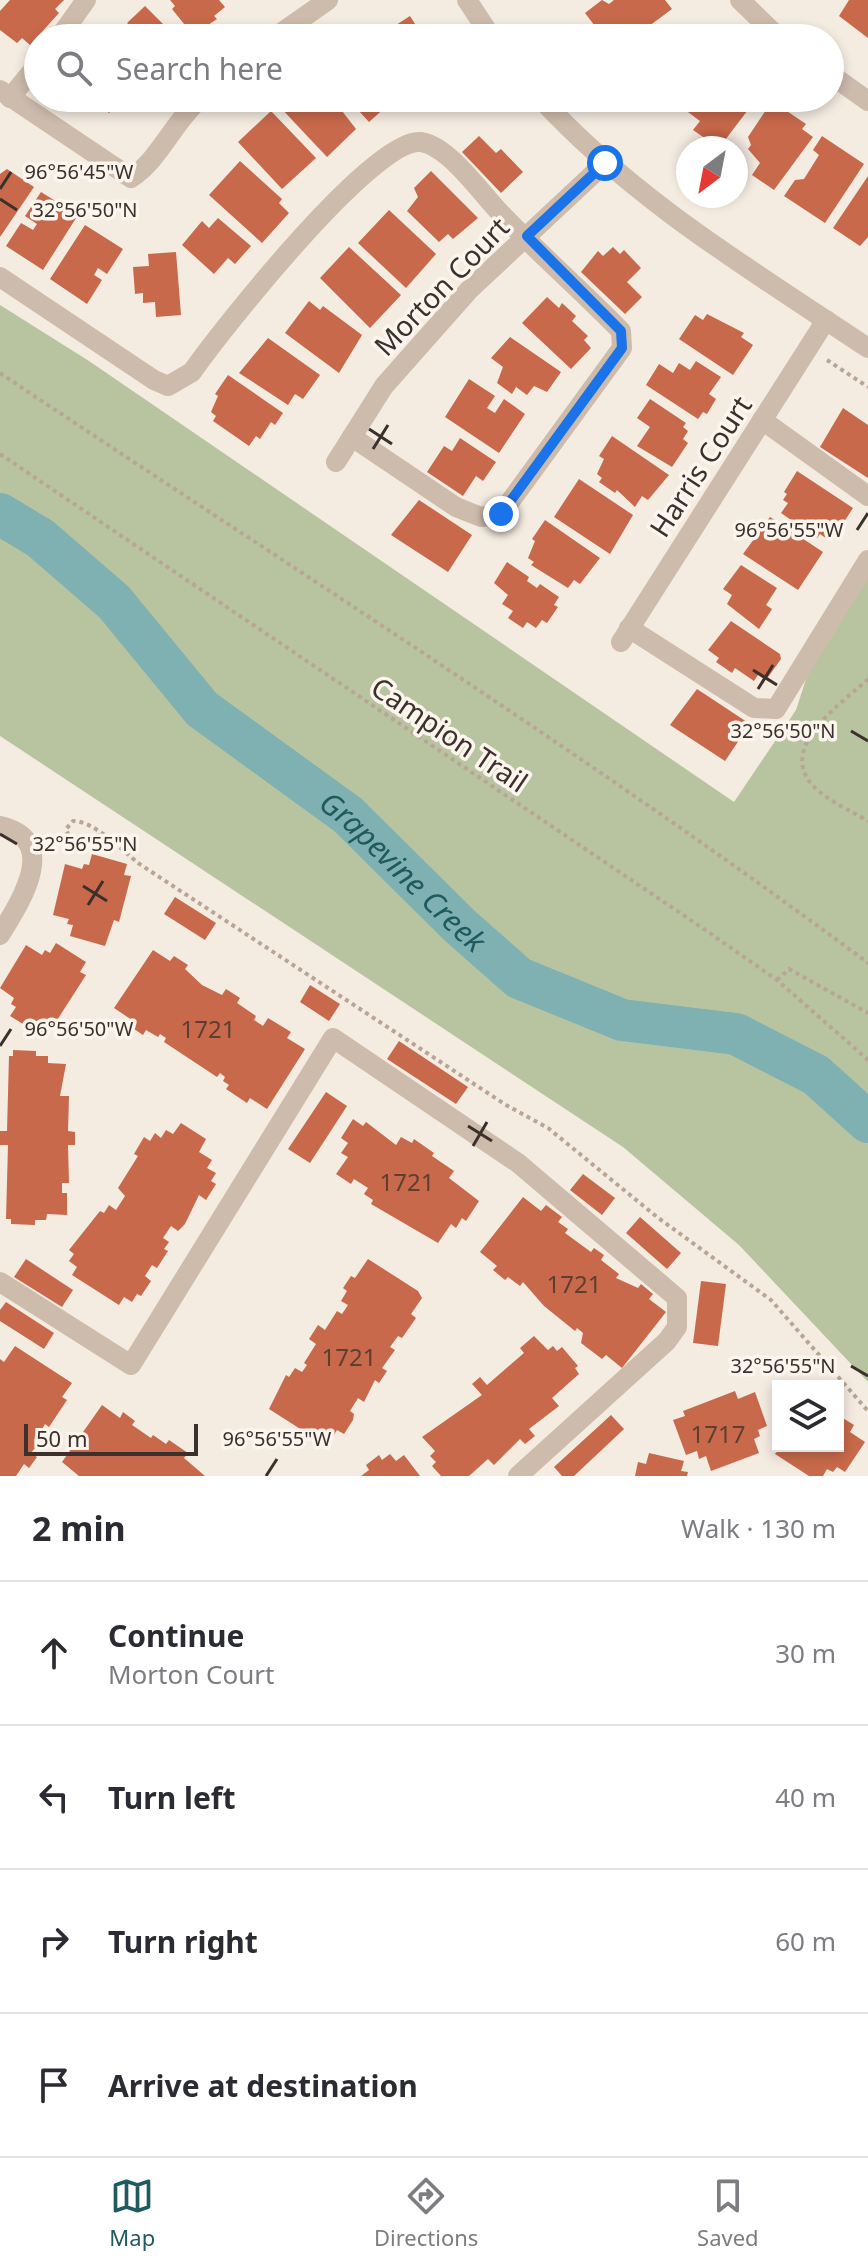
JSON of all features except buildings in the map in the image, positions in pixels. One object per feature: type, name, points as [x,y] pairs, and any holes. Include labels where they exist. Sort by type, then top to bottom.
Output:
[{"type":"street","points":[[69,24],[86,0]]},
{"type":"street","points":[[294,24],[328,0]]},
{"type":"street","points":[[467,0],[483,24]]},
{"type":"street","points":[[740,0],[765,24]]},
{"type":"street","points":[[24,77],[5,94],[24,107]]},
{"type":"street","points":[[844,84],[868,101]]},
{"type":"street","points":[[32,112],[131,178],[147,168],[185,112]]},
{"type":"street","points":[[554,112],[605,163],[680,224],[868,348]]},
{"type":"street","points":[[0,277],[154,380],[168,386],[192,372],[302,235],[384,159],[402,146],[419,142],[432,146],[451,158],[507,219],[621,331],[622,348],[501,514],[481,517],[456,507],[352,437]]},
{"type":"street","name":"Morton Court","points":[[336,462],[384,386],[469,290],[605,163]]},
{"type":"street","name":"Harris Court","points":[[826,320],[625,635],[754,708],[776,709],[868,560]]},
{"type":"street","points":[[762,420],[868,496]]},
{"type":"street","points":[[0,826],[20,836],[30,850],[33,863],[32,879],[0,935]]},
{"type":"street","points":[[0,1282],[131,1365],[333,1038],[518,1163],[677,1298],[677,1327],[667,1341],[518,1476]]},
{"type":"path","points":[[808,348],[868,387]]},
{"type":"path","points":[[0,373],[504,706],[778,896],[868,963]]},
{"type":"path","name":"Campion Trail","points":[[0,454],[777,980],[868,1060]]},
{"type":"path","points":[[868,679],[812,733],[802,762],[807,778],[817,789],[868,821]]},
{"type":"path","points":[[100,835],[80,839],[68,834],[66,829],[77,820],[100,835],[159,877],[486,1093],[548,1128],[657,1217],[771,1300],[868,1411]]},
{"type":"path","points":[[777,980],[789,969],[868,1013]]},
{"type":"green space","points":[[0,305],[89,361],[734,802],[796,710],[817,645],[868,569],[868,1382],[739,1245],[623,1147],[0,736]]},
{"type":"waterway","name":"Grapevine Creek","points":[[0,514],[40,538],[114,602],[202,709],[348,815],[460,926],[519,978],[622,1020],[736,1034],[816,1075],[868,1122]]},
{"type":"route","points":[[501,514],[622,348],[621,331],[527,236],[605,163]]}]
